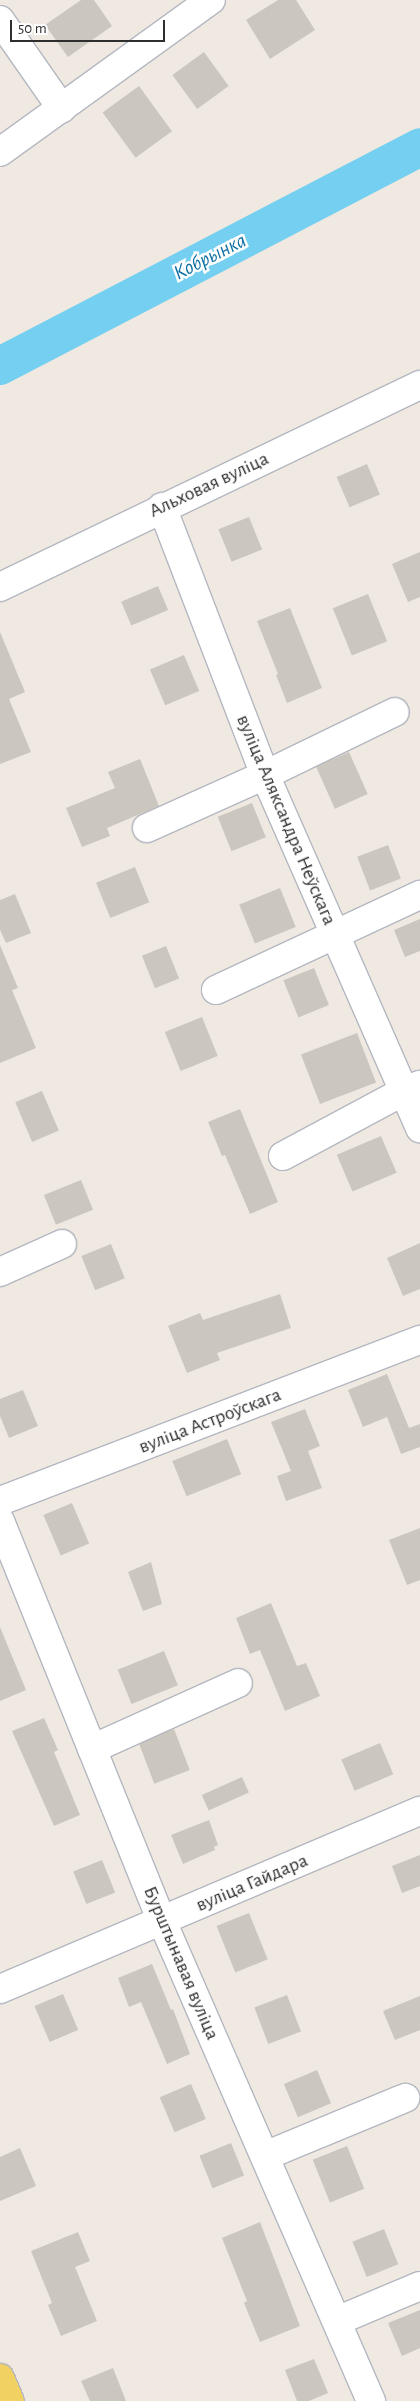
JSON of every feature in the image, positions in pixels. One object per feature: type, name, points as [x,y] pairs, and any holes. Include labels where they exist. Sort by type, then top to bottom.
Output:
[{"type":"main road","points":[[0,2378],[10,2401]]},
{"type":"street","points":[[0,152],[211,0]]},
{"type":"street","points":[[0,20],[62,109]]},
{"type":"street","name":"Альховая вуліца","points":[[0,587],[162,507],[420,385]]},
{"type":"street","name":"вуліца Аляксандра Неўскага","points":[[162,507],[265,775],[334,934],[412,1088],[420,1128]]},
{"type":"street","points":[[146,828],[265,775],[395,712]]},
{"type":"street","points":[[216,990],[420,895]]},
{"type":"street","points":[[283,1156],[412,1088]]},
{"type":"street","points":[[0,1272],[62,1244]]},
{"type":"street","name":"вуліца Астроўскага","points":[[0,1501],[420,1340]]},
{"type":"street","name":"Бурштынавая вуліца","points":[[0,1521],[162,1921],[371,2401]]},
{"type":"street","points":[[92,1749],[238,1683]]},
{"type":"street","name":"вуліца Гайдара","points":[[0,1989],[420,1810]]},
{"type":"street","points":[[265,2156],[405,2098]]},
{"type":"street","points":[[337,2321],[420,2286]]},
{"type":"building","points":[[81,0],[94,0],[112,26],[68,57],[45,25]]},
{"type":"building","points":[[278,0],[296,0],[315,30],[270,59],[246,20]]},
{"type":"building","points":[[204,52],[229,86],[197,109],[172,75]]},
{"type":"building","points":[[139,86],[172,131],[136,158],[103,112]]},
{"type":"building","points":[[367,464],[380,494],[350,507],[337,477]]},
{"type":"building","points":[[249,517],[262,549],[232,562],[218,529]]},
{"type":"building","points":[[420,552],[420,597],[408,602],[392,564]]},
{"type":"building","points":[[158,586],[168,610],[131,626],[121,602]]},
{"type":"building","points":[[368,594],[387,641],[352,656],[333,608]]},
{"type":"building","points":[[290,608],[322,688],[287,703],[276,675],[278,674],[257,621]]},
{"type":"building","points":[[0,632],[25,692],[9,699],[31,752],[0,764]]},
{"type":"building","points":[[184,655],[199,691],[165,705],[150,669]]},
{"type":"building","points":[[349,752],[368,794],[335,809],[316,767]]},
{"type":"building","points":[[140,759],[159,806],[107,828],[110,836],[82,847],[66,808],[115,788],[108,772]]},
{"type":"building","points":[[252,803],[266,837],[232,851],[218,817]]},
{"type":"building","points":[[388,845],[401,879],[370,890],[357,857]]},
{"type":"building","points":[[135,867],[149,902],[110,918],[96,883]]},
{"type":"building","points":[[280,888],[296,927],[255,943],[239,904]]},
{"type":"building","points":[[15,894],[31,933],[6,943],[0,930],[0,900]]},
{"type":"building","points":[[420,919],[420,951],[405,957],[394,930]]},
{"type":"building","points":[[0,945],[18,988],[12,990],[36,1048],[0,1063]]},
{"type":"building","points":[[166,946],[179,978],[155,988],[142,956]]},
{"type":"building","points":[[314,968],[329,1005],[298,1017],[283,980]]},
{"type":"building","points":[[202,1017],[218,1056],[181,1071],[165,1032]]},
{"type":"building","points":[[357,1033],[376,1082],[320,1104],[301,1055]]},
{"type":"building","points":[[42,1091],[59,1131],[32,1142],[15,1102]]},
{"type":"building","points":[[240,1109],[278,1202],[250,1214],[225,1155],[222,1156],[208,1122]]},
{"type":"building","points":[[381,1136],[397,1173],[352,1192],[337,1155]]},
{"type":"building","points":[[81,1180],[93,1210],[56,1225],[44,1195]]},
{"type":"building","points":[[420,1243],[420,1289],[403,1296],[387,1258]]},
{"type":"building","points":[[111,1244],[125,1278],[95,1290],[81,1256]]},
{"type":"building","points":[[280,1294],[291,1328],[217,1353],[220,1360],[187,1373],[168,1326],[200,1313],[203,1320]]},
{"type":"building","points":[[387,1374],[409,1428],[420,1424],[420,1447],[401,1454],[387,1417],[363,1427],[348,1390]]},
{"type":"building","points":[[23,1390],[38,1426],[9,1438],[0,1416],[0,1399]]},
{"type":"building","points":[[305,1409],[320,1446],[308,1451],[322,1488],[286,1501],[277,1476],[291,1471],[271,1422]]},
{"type":"building","points":[[227,1439],[241,1474],[187,1496],[172,1461]]},
{"type":"building","points":[[72,1503],[89,1544],[61,1556],[43,1515]]},
{"type":"building","points":[[420,1528],[420,1580],[407,1585],[389,1540]]},
{"type":"building","points":[[151,1562],[162,1604],[143,1611],[128,1572]]},
{"type":"building","points":[[271,1603],[297,1666],[306,1663],[320,1696],[285,1711],[260,1650],[250,1654],[236,1618]]},
{"type":"building","points":[[0,1627],[26,1690],[0,1701]]},
{"type":"building","points":[[164,1651],[178,1685],[132,1704],[118,1670]]},
{"type":"building","points":[[44,1718],[58,1750],[54,1752],[80,1815],[54,1826],[12,1731]]},
{"type":"building","points":[[174,1729],[190,1770],[154,1784],[139,1743]]},
{"type":"building","points":[[380,1743],[393,1774],[355,1791],[341,1759]]},
{"type":"building","points":[[242,1777],[249,1793],[209,1810],[202,1795]]},
{"type":"building","points":[[209,1820],[218,1845],[214,1847],[215,1850],[183,1864],[171,1835]]},
{"type":"building","points":[[420,1855],[420,1886],[402,1893],[392,1866]]},
{"type":"building","points":[[102,1860],[115,1892],[86,1904],[73,1872]]},
{"type":"building","points":[[249,1913],[268,1959],[235,1972],[217,1926]]},
{"type":"building","points":[[152,1964],[171,2010],[173,2009],[190,2054],[167,2064],[141,2002],[129,2007],[118,1978]]},
{"type":"building","points":[[63,1994],[78,2030],[50,2042],[34,2006]]},
{"type":"building","points":[[287,1995],[301,2031],[268,2044],[254,2008]]},
{"type":"building","points":[[420,1996],[420,2030],[395,2040],[383,2011]]},
{"type":"building","points":[[317,2070],[331,2103],[298,2117],[284,2084]]},
{"type":"building","points":[[191,2084],[206,2119],[175,2132],[160,2097]]},
{"type":"building","points":[[231,2143],[244,2175],[213,2188],[199,2156]]},
{"type":"building","points":[[347,2146],[364,2189],[330,2203],[313,2160]]},
{"type":"building","points":[[20,2148],[36,2186],[0,2201],[0,2157]]},
{"type":"building","points":[[260,2222],[300,2326],[260,2342],[244,2303],[247,2301],[222,2238]]},
{"type":"building","points":[[384,2229],[398,2264],[367,2277],[352,2242]]},
{"type":"building","points":[[78,2232],[90,2261],[75,2267],[97,2321],[61,2336],[48,2305],[52,2303],[31,2251]]},
{"type":"building","points":[[420,2310],[420,2348],[402,2356],[388,2323]]},
{"type":"building","points":[[314,2359],[328,2393],[309,2401],[297,2401],[285,2370]]},
{"type":"building","points":[[113,2368],[126,2401],[90,2401],[81,2381]]},
{"type":"waterway","name":"Кобрынка","points":[[0,366],[420,147]]}]
